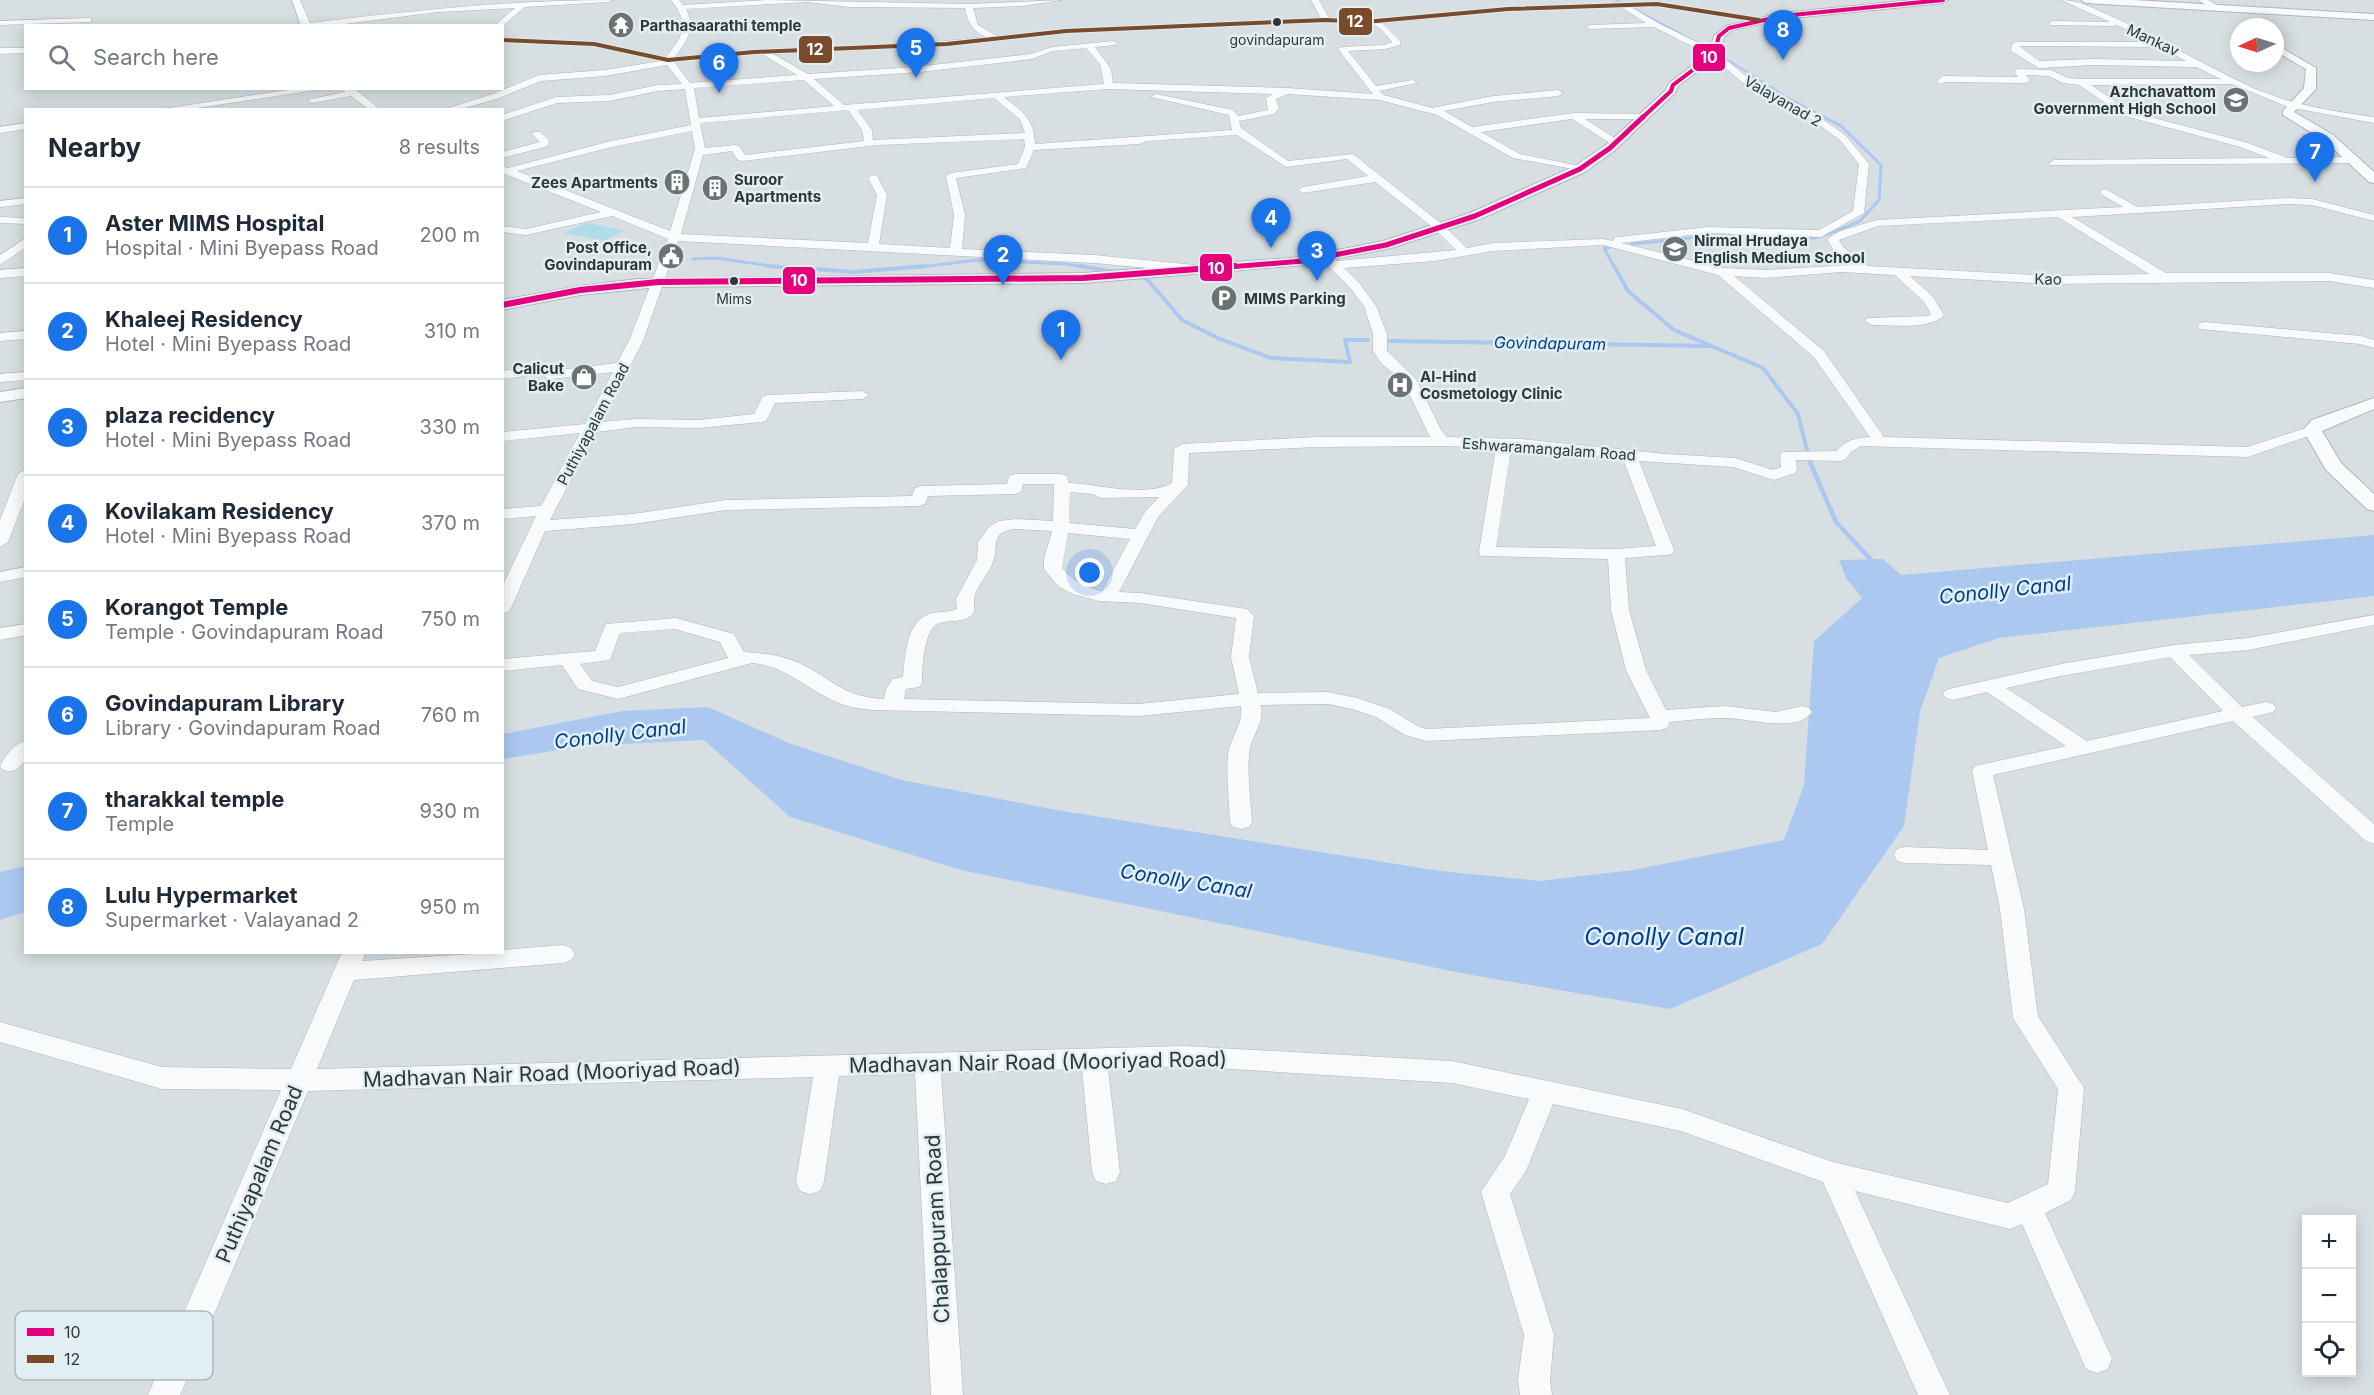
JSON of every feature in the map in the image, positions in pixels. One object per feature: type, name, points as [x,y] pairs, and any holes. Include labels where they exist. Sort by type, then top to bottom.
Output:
[{"type":"main road","points":[[504,304],[568,290],[658,282],[1083,278],[1331,261],[1475,216],[1580,169],[1615,143],[1645,116],[1671,91],[1673,85],[1714,54],[1719,36],[1729,28],[1782,15],[1943,0]]},
{"type":"main road","points":[[2086,0],[2218,9],[2237,17],[2301,13],[2374,17]]},
{"type":"main road","points":[[2237,17],[2244,0]]},
{"type":"main road","points":[[2284,52],[2311,68],[2310,89],[2287,114],[2329,138],[2374,179]]},
{"type":"main road","points":[[0,397],[24,393]]},
{"type":"main road","points":[[2374,403],[2318,424],[2312,430],[2333,466],[2374,505]]},
{"type":"street","points":[[296,0],[307,24]]},
{"type":"street","points":[[316,24],[509,3],[523,5],[608,0]]},
{"type":"street","points":[[669,61],[684,40],[688,24],[679,4],[807,0],[849,5],[969,6],[1058,0]]},
{"type":"street","points":[[1315,0],[1326,21]]},
{"type":"street","name":"Valayanad 2","points":[[1603,242],[1708,230],[1821,234],[1858,213],[1864,164],[1843,138],[1807,112],[1774,98],[1745,80],[1714,54],[1655,25],[1612,0]]},
{"type":"street","name":"Mankav","points":[[2065,0],[2109,18],[2237,83]]},
{"type":"street","points":[[2202,0],[2218,9]]},
{"type":"street","points":[[578,2],[565,11],[585,11]]},
{"type":"street","points":[[453,108],[495,96],[539,78],[605,73],[669,61],[765,52],[912,46],[1066,31],[1238,21],[1374,21],[1508,9],[1653,2],[1759,20]]},
{"type":"street","points":[[500,24],[523,5]]},
{"type":"street","points":[[1724,15],[1732,9],[1726,5]]},
{"type":"street","points":[[969,6],[969,15],[975,27],[982,33],[995,38]]},
{"type":"street","points":[[2109,18],[2137,20]]},
{"type":"street","points":[[0,23],[88,20]]},
{"type":"street","points":[[1374,21],[1385,28],[1397,43],[1342,49],[1372,85],[1373,90],[1384,98]]},
{"type":"street","points":[[2053,23],[2119,24]]},
{"type":"street","points":[[1590,27],[1655,25]]},
{"type":"street","points":[[530,40],[537,32]]},
{"type":"street","points":[[859,48],[864,39]]},
{"type":"street","points":[[504,40],[616,47],[669,61],[689,87]]},
{"type":"street","points":[[551,54],[557,42]]},
{"type":"street","points":[[504,117],[546,102],[609,98],[658,88],[920,69],[1021,57],[1052,49],[1113,43]]},
{"type":"street","points":[[2164,45],[2016,44],[2014,49],[2066,81],[2237,83],[2293,105],[2374,120]]},
{"type":"street","points":[[2094,44],[2126,63]]},
{"type":"street","points":[[1088,45],[1102,59],[1110,74],[1108,86]]},
{"type":"street","points":[[912,46],[920,69]]},
{"type":"street","points":[[0,51],[24,50]]},
{"type":"street","points":[[765,52],[806,77],[846,108],[867,130],[869,143]]},
{"type":"street","points":[[2037,64],[2202,64]]},
{"type":"street","points":[[1941,81],[1943,79],[2026,80],[2018,72],[2051,73]]},
{"type":"street","points":[[2081,82],[2113,106],[2128,114],[2241,144],[2284,160]]},
{"type":"street","points":[[1373,90],[1413,83]]},
{"type":"street","points":[[505,170],[611,144],[696,128],[846,108],[1108,86],[1288,92],[1384,98],[1432,111],[1472,130],[1517,156],[1580,169]]},
{"type":"street","name":"Puthiyapalam Road","points":[[504,603],[532,539],[636,341],[658,282],[699,152],[689,87]]},
{"type":"street","points":[[1084,88],[1083,92],[1088,94],[1130,94],[1165,98],[1233,113],[1239,132],[1286,164],[1349,156],[1439,227],[1465,252]]},
{"type":"street","points":[[174,108],[310,90]]},
{"type":"street","points":[[306,101],[350,91],[374,108]]},
{"type":"street","points":[[1235,118],[1271,112],[1274,108],[1271,98],[1288,92]]},
{"type":"street","points":[[1432,111],[1493,99],[1558,93]]},
{"type":"street","points":[[955,252],[960,226],[959,207],[951,189],[951,176],[1022,166],[1031,141],[1024,118],[994,94]]},
{"type":"street","points":[[2113,106],[2142,107]]},
{"type":"street","points":[[1574,116],[1615,143]]},
{"type":"street","points":[[1472,130],[1574,116],[1645,116]]},
{"type":"street","points":[[0,130],[24,126]]},
{"type":"street","points":[[586,156],[696,128]]},
{"type":"street","points":[[699,152],[735,148],[742,158],[869,143],[1140,141],[1145,138],[1239,132]]},
{"type":"street","points":[[504,154],[544,144],[545,142],[537,134]]},
{"type":"street","points":[[2074,174],[2054,163],[2353,160]]},
{"type":"street","points":[[505,170],[674,237],[1094,259],[1202,269]]},
{"type":"street","points":[[873,178],[882,195],[873,247]]},
{"type":"street","points":[[1302,190],[1377,178]]},
{"type":"street","points":[[2105,192],[2136,210]]},
{"type":"street","points":[[0,204],[24,201]]},
{"type":"street","points":[[1864,269],[1838,249],[1833,239],[1872,224],[2290,201],[2312,202],[2374,218]]},
{"type":"street","points":[[504,230],[526,232],[612,213]]},
{"type":"street","points":[[2060,214],[2163,277]]},
{"type":"street","points":[[0,220],[24,221]]},
{"type":"street","points":[[1331,261],[1435,257],[1493,247],[1603,242]]},
{"type":"street","name":"Kao","points":[[1603,242],[1722,272],[1756,274],[1841,267],[2050,280],[2163,277],[2330,278],[2374,284]]},
{"type":"street","points":[[0,261],[24,243]]},
{"type":"street","name":"Eshwaramangalam Road","points":[[1331,261],[1356,287],[1370,306],[1380,334],[1380,351],[1387,361],[1408,379],[1423,405],[1434,432],[1443,441],[1504,443],[1735,463],[1764,473],[1778,474],[1789,470],[1788,455],[1840,456],[1846,449],[1858,442],[1880,441]]},
{"type":"street","points":[[1872,321],[1930,320],[1938,315],[1929,300],[1898,271]]},
{"type":"street","points":[[0,274],[24,272]]},
{"type":"street","points":[[1722,272],[1819,354],[1880,441],[2248,452],[2312,430]]},
{"type":"street","points":[[2205,326],[2361,340],[2374,344]]},
{"type":"street","points":[[0,337],[24,335]]},
{"type":"street","points":[[504,375],[553,368],[551,375],[623,367]]},
{"type":"street","points":[[0,378],[24,376]]},
{"type":"street","points":[[504,437],[636,423],[699,424],[761,418],[768,399],[862,395]]},
{"type":"street","points":[[1108,596],[1151,515],[1180,486],[1182,449],[1317,442],[1443,441]]},
{"type":"street","points":[[1504,443],[1487,552],[1616,554],[1666,550],[1629,454]]},
{"type":"street","points":[[540,526],[633,519],[726,505],[919,501],[921,491],[1015,489],[1015,479],[1061,479],[1061,528],[1053,559],[1053,569],[1064,582],[1079,590],[1108,596],[1240,613],[1245,616],[1240,657],[1252,709],[1251,724],[1240,743],[1238,757],[1240,822]]},
{"type":"street","points":[[1062,487],[1098,489],[1101,493],[1116,494],[1157,492],[1177,488]]},
{"type":"street","points":[[0,542],[21,496]]},
{"type":"street","points":[[504,514],[548,510]]},
{"type":"street","points":[[893,705],[896,689],[900,683],[912,682],[915,647],[925,622],[932,618],[960,616],[966,611],[965,599],[986,560],[986,542],[989,536],[1005,525],[1016,524],[1141,535]]},
{"type":"street","points":[[504,665],[603,656],[612,628],[676,623],[727,638],[737,657],[785,664],[804,672],[844,698],[868,704],[1139,710],[1250,699],[1328,698],[1357,704],[1383,713],[1412,731],[1427,735],[1660,724],[1660,717],[1636,670],[1620,610],[1616,554]]},
{"type":"street","points":[[0,577],[24,572]]},
{"type":"street","points":[[1953,694],[2174,651],[2248,644],[2374,620]]},
{"type":"street","points":[[0,634],[24,629]]},
{"type":"street","points":[[2174,651],[2237,714],[2374,836]]},
{"type":"street","points":[[567,658],[585,686],[618,693],[752,658]]},
{"type":"street","points":[[1990,686],[2082,747]]},
{"type":"street","points":[[1905,855],[2001,858],[1982,771],[2266,708]]},
{"type":"street","points":[[1660,717],[1718,712],[1788,719],[1802,712]]},
{"type":"street","points":[[10,765],[24,749]]},
{"type":"street","name":"Madhavan Nair Road (Mooriyad Road)","points":[[0,1032],[162,1078],[300,1080],[1184,1056],[1452,1072],[1682,1120],[1833,1174],[2010,1216],[2061,1191],[2071,1088],[2026,1018],[2012,909],[2001,858]]},
{"type":"street","points":[[350,962],[532,959],[563,954]]},
{"type":"street","name":"Puthiyapalam Road","points":[[200,1311],[350,962]]},
{"type":"street","points":[[1094,1059],[1106,1172]]},
{"type":"street","name":"Chalappuram Road","points":[[927,1063],[947,1395]]},
{"type":"street","points":[[810,1182],[828,1066]]},
{"type":"street","points":[[1536,1395],[1534,1380],[1539,1335],[1495,1192],[1516,1163],[1545,1092]]},
{"type":"street","points":[[1833,1174],[1934,1395]]},
{"type":"street","points":[[2028,1207],[2097,1358]]},
{"type":"street","name":"Puthiyapalam Road","points":[[164,1395],[170,1380]]},
{"type":"shaded area","points":[[586,223],[625,230],[604,241],[564,233]]},
{"type":"water","name":"Conolly Canal","points":[[2374,535],[2374,596],[1999,638],[1939,658],[1920,712],[1904,826],[1822,944],[1670,1009],[1466,974],[961,870],[790,817],[704,740],[583,746],[504,759],[504,734],[623,711],[708,707],[791,744],[902,780],[1057,810],[1440,871],[1540,881],[1633,870],[1784,840],[1804,785],[1814,641],[1862,598],[1846,578],[1839,560],[1883,559],[1901,575]]},
{"type":"water","points":[[24,866],[24,912],[0,920],[0,872]]},
{"type":"waterway","name":"Valayanad 2","points":[[1616,0],[1624,4]]},
{"type":"waterway","points":[[1630,7],[1709,49]]},
{"type":"waterway","points":[[1720,55],[1788,98],[1826,118]]},
{"type":"waterway","points":[[1632,244],[1718,235],[1814,238],[1860,221],[1879,200],[1881,165],[1841,126],[1824,117]]},
{"type":"waterway","name":"Conolly Canal","points":[[1611,247],[1604,248],[1615,268]]},
{"type":"waterway","name":"Govindapuram","points":[[693,259],[716,258],[773,266]]},
{"type":"waterway","name":"Govindapuram","points":[[914,268],[977,260],[1067,264],[1089,268]]},
{"type":"waterway","name":"Govindapuram","points":[[767,266],[773,266]]},
{"type":"waterway","name":"Govindapuram","points":[[773,266],[855,272],[926,266]]},
{"type":"waterway","name":"Govindapuram","points":[[773,266],[784,268]]},
{"type":"waterway","name":"Govindapuram","points":[[1080,266],[1115,272]]},
{"type":"waterway","points":[[1614,266],[1628,291],[1674,330],[1763,368],[1798,414],[1807,450]]},
{"type":"waterway","name":"Govindapuram","points":[[1143,278],[1147,279],[1182,320],[1220,339],[1271,358],[1350,362],[1345,340],[1368,340]]},
{"type":"waterway","name":"Govindapuram","points":[[1390,341],[1710,346]]},
{"type":"waterway","points":[[1810,462],[1836,522],[1874,563]]},
{"type":"transit line","name":"10","points":[[504,305],[580,290],[658,282],[1083,278],[1303,261],[1386,245],[1475,216],[1580,169],[1610,148],[1671,91],[1673,85],[1714,54],[1719,36],[1729,28],[1782,16],[1943,0]]},
{"type":"transit line","name":"12","points":[[504,40],[594,44],[668,60],[754,52],[947,44],[1066,31],[1326,20],[1365,22],[1508,9],[1657,4],[1759,20]]},
{"type":"place","name":"govindapuram","points":[[1277,22]]},
{"type":"place","name":"Parthasaarathi temple","points":[[621,25]]},
{"type":"place","name":"Lulu Hypermarket","points":[[1783,60]]},
{"type":"place","name":"Korangot Temple","points":[[916,78]]},
{"type":"place","name":"Govindapuram Library","points":[[719,93]]},
{"type":"place","name":"Azhchavattom Government High School","points":[[2236,100]]},
{"type":"place","name":"Zees Apartments","points":[[677,182]]},
{"type":"place","name":"tharakkal temple","points":[[2315,182]]},
{"type":"place","name":"Suroor Apartments","points":[[715,188]]},
{"type":"place","name":"Kovilakam Residency","points":[[1271,248]]},
{"type":"place","name":"Nirmal Hrudaya English Medium School","points":[[1675,249]]},
{"type":"place","name":"Post Office, Govindapuram","points":[[671,256]]},
{"type":"place","name":"Mims","points":[[734,281]]},
{"type":"place","name":"plaza recidency","points":[[1317,281]]},
{"type":"place","name":"Khaleej Residency","points":[[1003,285]]},
{"type":"place","name":"MIMS Parking","points":[[1224,298]]},
{"type":"place","name":"Aster MIMS Hospital","points":[[1061,360]]},
{"type":"place","name":"Calicut Bake","points":[[584,377]]},
{"type":"place","name":"Al-Hind Cosmetology Clinic","points":[[1400,385]]}]
